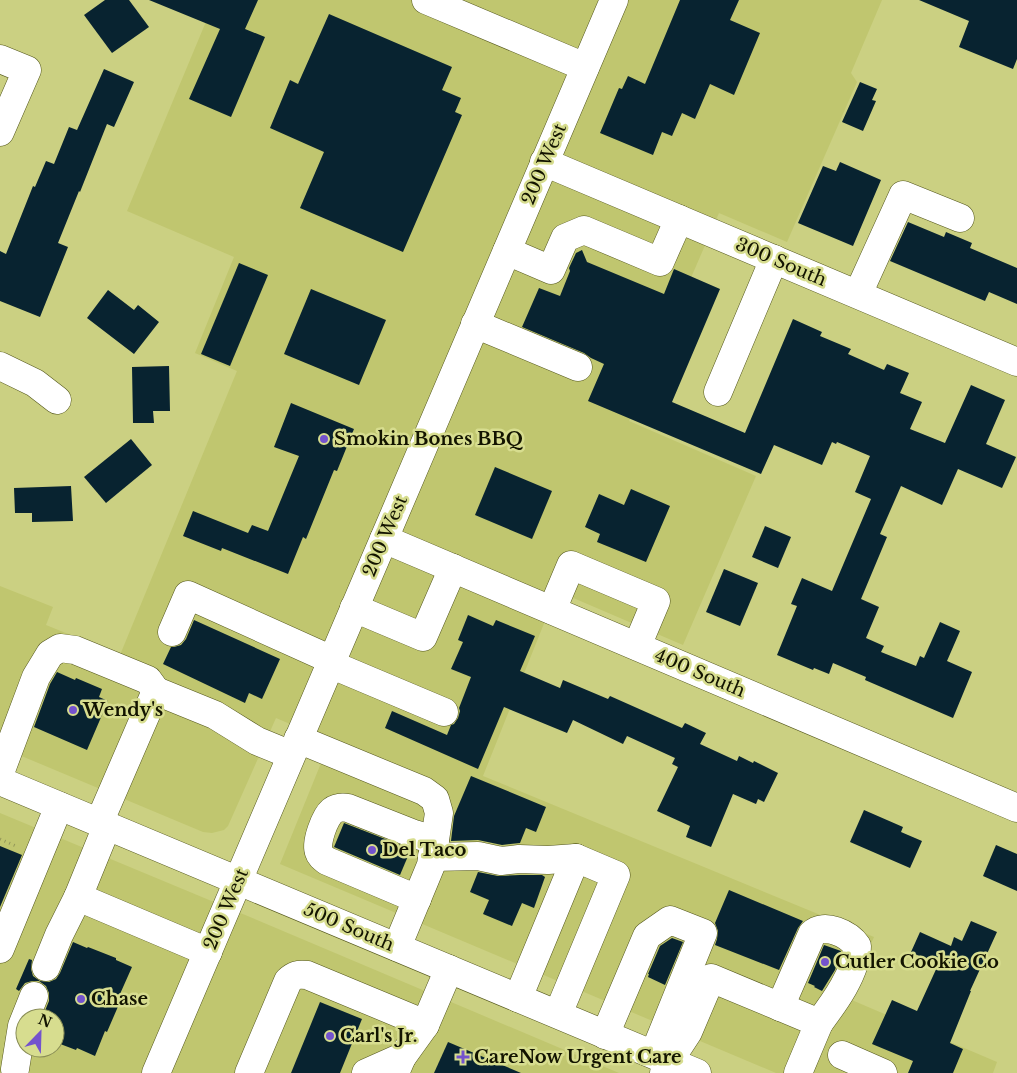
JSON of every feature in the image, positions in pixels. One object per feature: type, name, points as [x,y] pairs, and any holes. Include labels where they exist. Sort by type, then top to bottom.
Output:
[{"type":"main road","points":[[426,0],[585,67]]},
{"type":"main road","name":"200 West","points":[[156,1073],[614,0]]},
{"type":"main road","points":[[0,59],[26,70],[0,132]]},
{"type":"main road","name":"300 South","points":[[544,162],[1017,362]]},
{"type":"main road","points":[[858,294],[903,194],[960,218]]},
{"type":"main road","points":[[507,251],[551,270],[565,238],[584,230],[660,262],[678,219]]},
{"type":"main road","points":[[718,392],[774,259]]},
{"type":"main road","points":[[476,324],[578,366]]},
{"type":"main road","points":[[0,366],[35,383],[57,400]]},
{"type":"main road","name":"400 South","points":[[384,539],[1017,808]]},
{"type":"main road","points":[[552,610],[571,565],[656,601],[637,646]]},
{"type":"main road","points":[[354,608],[424,637],[453,568]]},
{"type":"main road","points":[[172,632],[188,595],[444,712]]},
{"type":"main road","points":[[0,772],[36,677],[50,654],[60,648],[75,650],[148,680],[156,690],[215,715],[257,741],[295,747],[424,791],[435,799],[439,813],[434,848],[431,865],[397,947]]},
{"type":"main road","points":[[46,967],[78,897],[103,825],[156,690]]},
{"type":"main road","name":"500 South","points":[[0,781],[606,1034],[662,1063],[697,1073]]},
{"type":"main road","points":[[0,949],[59,806]]},
{"type":"main road","points":[[417,899],[327,861],[322,857],[318,851],[317,844],[328,816],[332,811],[342,807],[414,834],[434,848],[501,861],[576,858],[616,875],[558,1014]]},
{"type":"main road","points":[[518,998],[576,858]]},
{"type":"main road","points":[[78,897],[208,952]]},
{"type":"main road","points":[[606,1034],[647,936],[670,920],[703,934],[662,1063]]},
{"type":"main road","points":[[780,1007],[815,931],[819,929],[834,931],[848,937],[857,946],[856,959],[843,990],[819,1023],[798,1073]]},
{"type":"main road","points":[[366,1073],[398,1065],[425,1025],[449,969]]},
{"type":"main road","points":[[249,1073],[288,981],[293,976],[299,974],[307,974],[425,1025]]},
{"type":"main road","points":[[662,1063],[688,1032],[711,978],[819,1023]]},
{"type":"main road","points":[[17,1072],[22,1026],[34,996]]},
{"type":"main road","points":[[842,1055],[883,1073]]},
{"type":"path","points":[[0,839],[21,848]]},
{"type":"shaded area","points":[[215,0],[882,0],[851,73],[857,82],[787,242],[719,213],[629,421],[756,476],[683,645],[557,591],[483,776],[874,937],[847,998],[997,1062],[993,1073],[776,1073],[280,864],[330,741],[276,718],[228,826],[224,830],[212,833],[203,832],[0,747],[0,586],[53,607],[46,625],[120,655],[237,371],[195,353],[234,257],[127,211]]},
{"type":"shaded area","points":[[0,813],[257,920],[619,1073],[0,1073]]},
{"type":"building","points":[[105,0],[129,0],[149,27],[112,53],[84,15]]},
{"type":"building","points":[[149,0],[258,0],[245,29],[265,37],[231,117],[189,99],[220,29]]},
{"type":"building","points":[[680,0],[739,0],[730,20],[760,33],[734,95],[710,84],[695,119],[682,113],[672,136],[662,132],[653,155],[600,133],[619,88],[622,89],[628,76],[645,84]]},
{"type":"building","points":[[919,0],[1017,0],[1017,59],[1013,69],[959,47],[969,21]]},
{"type":"building","points":[[329,14],[452,67],[442,90],[461,98],[455,112],[462,115],[403,252],[300,208],[324,152],[270,128],[290,80],[298,84]]},
{"type":"building","points":[[104,69],[134,82],[114,127],[107,124],[58,243],[68,247],[40,317],[0,301],[0,251],[6,254],[33,186],[35,187],[46,161],[54,164],[69,127],[77,130]]},
{"type":"building","points":[[860,82],[877,89],[872,100],[876,101],[863,131],[842,122]]},
{"type":"building","points":[[840,162],[881,180],[853,246],[798,223],[823,166],[836,171]]},
{"type":"building","points":[[908,222],[944,237],[946,232],[972,243],[970,248],[1017,268],[1017,304],[989,292],[985,301],[890,261]]},
{"type":"building","points":[[582,250],[587,262],[664,294],[674,269],[720,289],[672,402],[745,433],[793,319],[822,332],[820,336],[851,349],[848,354],[884,370],[887,364],[909,373],[900,393],[922,402],[910,429],[945,443],[971,385],[1005,400],[986,444],[1016,457],[1002,488],[958,469],[942,505],[901,486],[880,534],[887,537],[861,599],[879,607],[866,638],[884,646],[881,652],[916,666],[920,656],[924,658],[940,622],[960,631],[947,661],[972,672],[953,718],[865,680],[866,677],[833,663],[829,674],[814,668],[813,670],[777,655],[797,606],[791,604],[802,578],[832,591],[871,499],[855,492],[870,456],[837,442],[836,444],[832,442],[822,465],[774,445],[761,474],[588,401],[604,364],[584,353],[522,327],[539,288],[560,296],[576,253]]},
{"type":"building","points":[[239,263],[268,275],[230,366],[201,354]]},
{"type":"building","points":[[311,289],[386,320],[359,385],[284,354]]},
{"type":"building","points":[[108,290],[134,310],[138,305],[159,322],[134,354],[87,318]]},
{"type":"building","points":[[169,366],[170,411],[153,411],[154,423],[133,423],[132,367]]},
{"type":"building","points":[[291,403],[354,429],[337,471],[334,470],[306,539],[303,537],[288,574],[222,548],[221,551],[183,536],[193,511],[248,533],[252,525],[268,531],[299,456],[274,447]]},
{"type":"building","points":[[131,439],[152,465],[106,503],[84,477]]},
{"type":"building","points":[[495,467],[552,491],[532,539],[475,515]]},
{"type":"building","points":[[71,486],[73,521],[32,522],[32,513],[15,513],[14,488]]},
{"type":"building","points":[[631,489],[670,506],[646,562],[597,542],[600,534],[585,527],[599,494],[624,505]]},
{"type":"building","points":[[765,526],[791,537],[778,568],[752,557]]},
{"type":"building","points":[[724,569],[758,583],[740,626],[706,612]]},
{"type":"building","points":[[468,615],[493,626],[496,620],[535,636],[520,671],[560,688],[563,680],[608,699],[610,696],[682,728],[685,723],[706,733],[700,744],[737,761],[739,756],[778,773],[764,802],[758,799],[756,804],[733,794],[711,847],[686,837],[690,826],[657,811],[678,767],[672,764],[675,758],[627,736],[623,744],[573,720],[567,733],[504,707],[478,769],[385,728],[392,711],[447,735],[451,725],[458,718],[459,708],[471,677],[451,669],[463,642],[458,640]]},
{"type":"building","points":[[194,620],[280,659],[262,699],[249,693],[245,703],[163,664],[171,647],[181,645],[186,639]]},
{"type":"building","points":[[57,672],[102,689],[99,697],[108,701],[87,750],[34,727],[50,684]]},
{"type":"building","points":[[471,776],[546,807],[536,832],[526,828],[520,843],[502,845],[478,840],[451,841],[454,816]]},
{"type":"building","points":[[864,810],[903,827],[901,832],[922,841],[910,868],[850,842]]},
{"type":"building","name":"Del Taco","points":[[344,823],[411,849],[400,875],[334,847]]},
{"type":"building","points":[[996,845],[1017,854],[1017,891],[983,876]]},
{"type":"building","points":[[0,846],[22,855],[0,907]]},
{"type":"building","points":[[478,872],[498,876],[542,875],[545,877],[534,908],[522,903],[512,926],[483,914],[489,900],[470,892]]},
{"type":"building","points":[[729,890],[803,921],[779,970],[715,945],[718,931],[715,923]]},
{"type":"building","points":[[971,921],[997,932],[970,991],[950,1043],[963,1049],[953,1073],[908,1073],[913,1061],[872,1044],[892,1000],[917,1011],[938,965],[911,952],[920,932],[951,946],[954,937],[962,941]]},
{"type":"building","points":[[672,938],[683,942],[665,985],[648,977],[648,974],[660,946]]},
{"type":"building","name":"Chase","points":[[73,942],[116,958],[116,960],[132,967],[120,994],[123,995],[95,1056],[77,1048],[76,1050],[65,1046],[65,1008],[46,1008],[49,1001],[49,993],[46,986],[39,981],[32,981],[25,983],[19,991],[16,989],[29,959],[32,960],[31,969],[33,976],[40,981],[49,982],[56,979]]},
{"type":"building","points":[[824,945],[841,951],[835,970],[822,991],[808,983]]},
{"type":"building","name":"Carl's Jr.","points":[[320,1002],[362,1019],[340,1073],[291,1073]]},
{"type":"building","name":"CareNow Urgent Care","points":[[448,1042],[521,1073],[434,1073]]},
{"type":"place","name":"Smokin Bones BBQ","points":[[324,439]]},
{"type":"place","name":"Wendy's","points":[[73,710]]},
{"type":"place","name":"Del Taco","points":[[372,850]]},
{"type":"place","name":"Cutler Cookie Co","points":[[825,962]]},
{"type":"place","name":"Chase","points":[[81,999]]},
{"type":"place","name":"Carl's Jr.","points":[[330,1036]]},
{"type":"place","name":"CareNow Urgent Care","points":[[463,1057]]}]
